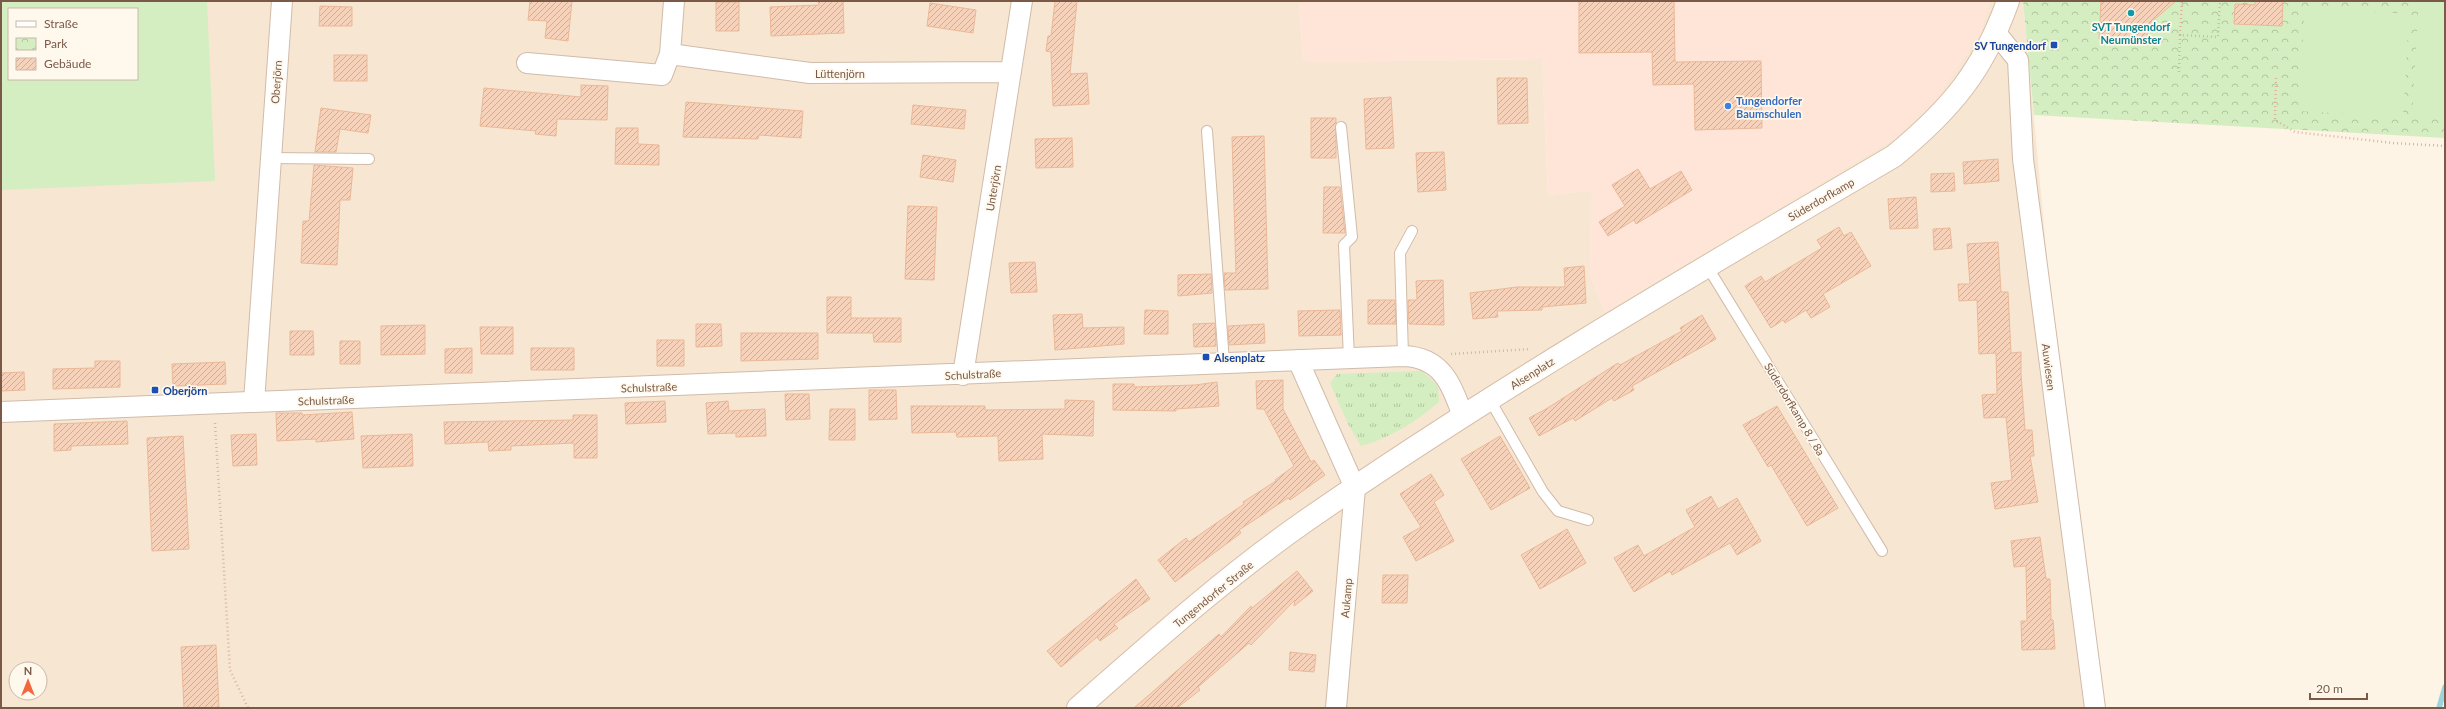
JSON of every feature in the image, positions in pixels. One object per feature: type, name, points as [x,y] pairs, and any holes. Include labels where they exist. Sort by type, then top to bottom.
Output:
[{"type":"main road","name":"Süderdorfkamp","points":[[1580,344],[1894,156],[1930,126],[1979,66],[1996,33],[2008,1]]},
{"type":"main road","name":"Alsenplatz","points":[[1355,488],[1463,416],[1580,344]]},
{"type":"main road","name":"Tungendorfer Straße","points":[[1078,708],[1251,562],[1303,523],[1355,488]]},
{"type":"street","name":"Oberjörn","points":[[254,402],[282,1]]},
{"type":"street","points":[[527,63],[662,75],[670,54],[674,1]]},
{"type":"street","name":"Unterjörn","points":[[963,375],[1022,1]]},
{"type":"street","name":"Auwiesen","points":[[1996,33],[2018,60],[2024,166],[2095,708]]},
{"type":"street","name":"Lüttenjörn","points":[[670,54],[810,73],[1011,72]]},
{"type":"street","points":[[1355,488],[1298,360],[1417,356],[1439,367],[1454,392],[1463,416]]},
{"type":"street","name":"Schulstraße","points":[[1,412],[963,375],[1224,362],[1298,360]]},
{"type":"street","name":"Aukamp","points":[[1336,708],[1355,488]]},
{"type":"lane","points":[[1341,127],[1352,237],[1344,245],[1349,358]]},
{"type":"lane","points":[[1207,131],[1224,362]]},
{"type":"lane","points":[[271,158],[369,160]]},
{"type":"lane","points":[[1403,356],[1400,253],[1412,231]]},
{"type":"lane","name":"Süderdorfkamp 8 / 8a","points":[[1708,266],[1882,552]]},
{"type":"lane","points":[[1490,400],[1543,492],[1558,511],[1588,520]]},
{"type":"path","points":[[2179,72],[2182,1]]},
{"type":"path","points":[[2180,35],[2218,37],[2220,1]]},
{"type":"path","points":[[2276,78],[2275,120],[2295,132],[2393,143],[2445,146]]},
{"type":"path","points":[[1448,354],[1532,348]]},
{"type":"path","points":[[214,404],[230,670],[248,708]]},
{"type":"shaded area","points":[[1,1],[1299,1],[1303,62],[1542,59],[1548,195],[1591,191],[1590,275],[1605,312],[1895,138],[1980,35],[1989,1],[2023,1],[2058,376],[2104,708],[1,708]]},
{"type":"shaded area","name":"Tungendorfer Baumschulen","points":[[1299,1],[1989,1],[1980,35],[1936,100],[1895,138],[1605,312],[1590,275],[1591,191],[1548,195],[1542,59],[1303,62]]},
{"type":"green space","points":[[1,1],[207,1],[215,181],[1,190]]},
{"type":"green space","points":[[2023,1],[2445,1],[2445,138],[2034,115]]},
{"type":"green space","points":[[2419,1],[2445,1],[2445,119],[2412,117]]},
{"type":"green space","points":[[2305,7],[2409,14],[2403,117],[2298,111]]},
{"type":"green space","points":[[1422,371],[1438,386],[1439,402],[1421,416],[1392,434],[1361,446],[1348,424],[1330,383],[1337,374]]},
{"type":"building","points":[[530,1],[572,1],[568,41],[545,38],[547,21],[528,20]]},
{"type":"building","points":[[818,1],[843,1],[844,33],[771,36],[770,7],[819,5]]},
{"type":"building","points":[[1055,1],[1077,1],[1070,74],[1087,73],[1089,104],[1053,106],[1051,52],[1046,51],[1048,36],[1051,36]]},
{"type":"building","points":[[1579,1],[1674,1],[1675,62],[1761,61],[1762,128],[1695,130],[1694,84],[1653,85],[1652,52],[1579,53]]},
{"type":"building","name":"SVT Tungendorf Neumünster","points":[[2101,1],[2176,1],[2148,25],[2147,41],[2099,39]]},
{"type":"building","points":[[2255,1],[2283,1],[2282,26],[2234,24],[2235,4],[2255,5]]},
{"type":"building","points":[[716,2],[739,2],[739,31],[716,31]]},
{"type":"building","points":[[930,3],[976,10],[973,33],[927,26]]},
{"type":"building","points":[[320,6],[352,7],[352,26],[319,26]]},
{"type":"building","points":[[334,55],[367,55],[367,81],[334,81]]},
{"type":"building","points":[[1497,78],[1527,78],[1528,123],[1498,124]]},
{"type":"building","points":[[581,85],[608,86],[607,120],[557,119],[556,136],[535,134],[536,131],[480,126],[484,88],[581,97]]},
{"type":"building","points":[[1391,97],[1394,148],[1366,149],[1364,99]]},
{"type":"building","points":[[686,102],[803,111],[801,138],[759,135],[758,139],[683,137]]},
{"type":"building","points":[[913,105],[966,110],[964,129],[911,124]]},
{"type":"building","points":[[321,108],[371,115],[368,133],[340,129],[336,152],[315,152]]},
{"type":"building","points":[[1311,118],[1336,118],[1336,158],[1311,158]]},
{"type":"building","points":[[616,128],[638,128],[638,144],[659,145],[659,165],[615,164]]},
{"type":"building","points":[[1264,136],[1268,289],[1225,290],[1224,273],[1236,273],[1232,137]]},
{"type":"building","points":[[1072,138],[1073,167],[1036,168],[1035,139]]},
{"type":"building","points":[[1444,152],[1446,190],[1418,192],[1416,153]]},
{"type":"building","points":[[923,155],[956,160],[953,182],[920,177]]},
{"type":"building","points":[[1998,159],[1999,181],[1964,184],[1963,162]]},
{"type":"building","points":[[314,165],[353,168],[350,200],[340,200],[337,265],[301,263],[303,221],[309,221]]},
{"type":"building","points":[[1638,169],[1650,189],[1681,171],[1692,190],[1636,224],[1634,220],[1608,236],[1599,222],[1625,206],[1612,185]]},
{"type":"building","points":[[1954,173],[1955,191],[1931,192],[1931,174]]},
{"type":"building","points":[[1324,187],[1340,187],[1345,233],[1323,233]]},
{"type":"building","points":[[1916,197],[1918,228],[1890,229],[1888,199]]},
{"type":"building","points":[[908,206],[937,207],[934,280],[905,279]]},
{"type":"building","points":[[1839,227],[1844,236],[1851,232],[1871,266],[1823,294],[1830,307],[1811,318],[1806,310],[1785,323],[1783,320],[1771,328],[1745,286],[1761,276],[1765,282],[1822,248],[1817,240]]},
{"type":"building","points":[[1950,228],[1952,248],[1934,250],[1933,229]]},
{"type":"building","points":[[1998,242],[2001,292],[2008,292],[2011,353],[2021,352],[2025,430],[2032,430],[2034,456],[2030,456],[2038,502],[1995,509],[1991,483],[2012,480],[2006,417],[1984,418],[1982,395],[1997,394],[1996,353],[1979,354],[1977,300],[1959,301],[1958,284],[1970,284],[1967,244]]},
{"type":"building","points":[[1035,262],[1037,292],[1011,293],[1009,263]]},
{"type":"building","points":[[1584,266],[1586,303],[1542,307],[1542,310],[1497,311],[1498,317],[1473,319],[1470,293],[1517,287],[1565,287],[1564,268]]},
{"type":"building","points":[[1211,274],[1212,293],[1178,296],[1178,275]]},
{"type":"building","points":[[1443,280],[1444,325],[1409,324],[1408,300],[1417,300],[1416,281]]},
{"type":"building","points":[[827,297],[851,297],[851,318],[901,318],[901,342],[874,342],[873,333],[827,333]]},
{"type":"building","points":[[1368,300],[1395,300],[1396,324],[1368,324]]},
{"type":"building","points":[[1145,310],[1168,311],[1168,334],[1144,334]]},
{"type":"building","points":[[1340,310],[1341,335],[1299,336],[1298,311]]},
{"type":"building","points":[[1082,314],[1083,328],[1124,327],[1124,344],[1055,350],[1053,315]]},
{"type":"building","points":[[1702,315],[1716,339],[1632,386],[1634,390],[1614,401],[1612,398],[1575,421],[1573,418],[1539,436],[1529,418],[1546,409],[1618,363],[1620,365],[1682,331],[1680,328]]},
{"type":"building","points":[[1215,323],[1216,346],[1194,347],[1193,324]]},
{"type":"building","points":[[696,324],[721,324],[722,346],[696,347]]},
{"type":"building","points":[[1264,324],[1265,343],[1229,345],[1228,326]]},
{"type":"building","points":[[425,325],[425,354],[381,355],[381,326]]},
{"type":"building","points":[[480,327],[513,327],[513,354],[481,354]]},
{"type":"building","points":[[290,331],[313,331],[314,355],[290,355]]},
{"type":"building","points":[[741,333],[818,333],[818,359],[741,361]]},
{"type":"building","points":[[657,340],[684,340],[684,366],[657,366]]},
{"type":"building","points":[[340,341],[360,341],[360,364],[340,364]]},
{"type":"building","points":[[472,348],[472,373],[445,373],[445,349]]},
{"type":"building","points":[[531,348],[574,348],[574,370],[531,370]]},
{"type":"building","points":[[95,361],[120,361],[120,387],[53,389],[53,369],[95,368]]},
{"type":"building","points":[[225,362],[226,384],[173,386],[172,364]]},
{"type":"building","points":[[24,372],[25,390],[1,391],[1,373]]},
{"type":"building","points":[[1283,380],[1283,409],[1311,462],[1314,460],[1325,475],[1290,500],[1288,498],[1239,530],[1241,533],[1175,582],[1158,560],[1186,538],[1189,542],[1244,504],[1243,502],[1276,481],[1275,480],[1294,466],[1264,409],[1257,409],[1256,381]]},
{"type":"building","points":[[1217,382],[1219,406],[1176,409],[1176,411],[1113,410],[1113,384],[1134,384],[1134,387],[1195,385]]},
{"type":"building","points":[[869,390],[896,390],[897,419],[869,420]]},
{"type":"building","points":[[785,394],[809,394],[810,419],[786,420]]},
{"type":"building","points":[[1065,400],[1094,401],[1093,436],[1042,434],[1043,459],[999,461],[998,436],[957,437],[956,432],[912,433],[911,406],[985,406],[985,410],[1065,409]]},
{"type":"building","points":[[665,401],[666,422],[626,424],[625,403]]},
{"type":"building","points":[[728,401],[729,411],[765,409],[766,436],[736,437],[736,433],[708,434],[706,403]]},
{"type":"building","points":[[1777,406],[1838,508],[1807,526],[1771,465],[1768,467],[1743,425]]},
{"type":"building","points":[[830,409],[855,409],[855,440],[829,440]]},
{"type":"building","points":[[352,412],[354,439],[316,442],[316,439],[277,441],[276,413],[302,413],[302,415]]},
{"type":"building","points":[[573,415],[597,415],[597,458],[574,458],[574,443],[511,446],[511,450],[489,451],[488,442],[445,444],[444,422],[573,420]]},
{"type":"building","points":[[127,421],[128,444],[71,446],[71,450],[54,451],[54,424]]},
{"type":"building","points":[[256,434],[257,465],[233,466],[231,435]]},
{"type":"building","points":[[412,434],[413,466],[363,468],[361,436]]},
{"type":"building","points":[[183,436],[189,549],[152,551],[147,438]]},
{"type":"building","points":[[1500,436],[1530,488],[1491,510],[1461,459]]},
{"type":"building","points":[[1431,474],[1444,495],[1434,502],[1454,541],[1416,561],[1403,537],[1421,527],[1400,494]]},
{"type":"building","points":[[1711,496],[1718,509],[1737,498],[1761,541],[1737,555],[1730,543],[1672,575],[1670,571],[1634,592],[1614,558],[1638,545],[1644,556],[1695,527],[1686,510]]},
{"type":"building","points":[[1567,529],[1586,563],[1540,589],[1521,555]]},
{"type":"building","points":[[2040,537],[2046,579],[2050,579],[2051,620],[2053,620],[2055,649],[2022,650],[2021,621],[2027,621],[2026,566],[2014,567],[2011,541]]},
{"type":"building","points":[[1297,571],[1313,591],[1294,606],[1295,600],[1251,645],[1249,643],[1198,687],[1200,690],[1177,708],[1134,708],[1219,634],[1221,637],[1251,606],[1252,608]]},
{"type":"building","points":[[1383,575],[1408,575],[1407,603],[1382,603]]},
{"type":"building","points":[[1136,579],[1150,599],[1114,624],[1118,628],[1100,641],[1097,637],[1061,667],[1047,651]]},
{"type":"building","points":[[216,645],[219,708],[184,708],[181,647]]},
{"type":"building","points":[[1290,652],[1316,655],[1314,672],[1289,670]]},
{"type":"waterway","points":[[2439,708],[2445,687]]},
{"type":"place","name":"SVT Tungendorf Neumünster","points":[[2131,13]]},
{"type":"place","name":"SV Tungendorf","points":[[2054,45]]},
{"type":"place","name":"Tungendorfer Baumschulen","points":[[1728,106]]},
{"type":"place","name":"Alsenplatz","points":[[1206,357]]},
{"type":"place","name":"Oberjörn","points":[[155,390]]}]
